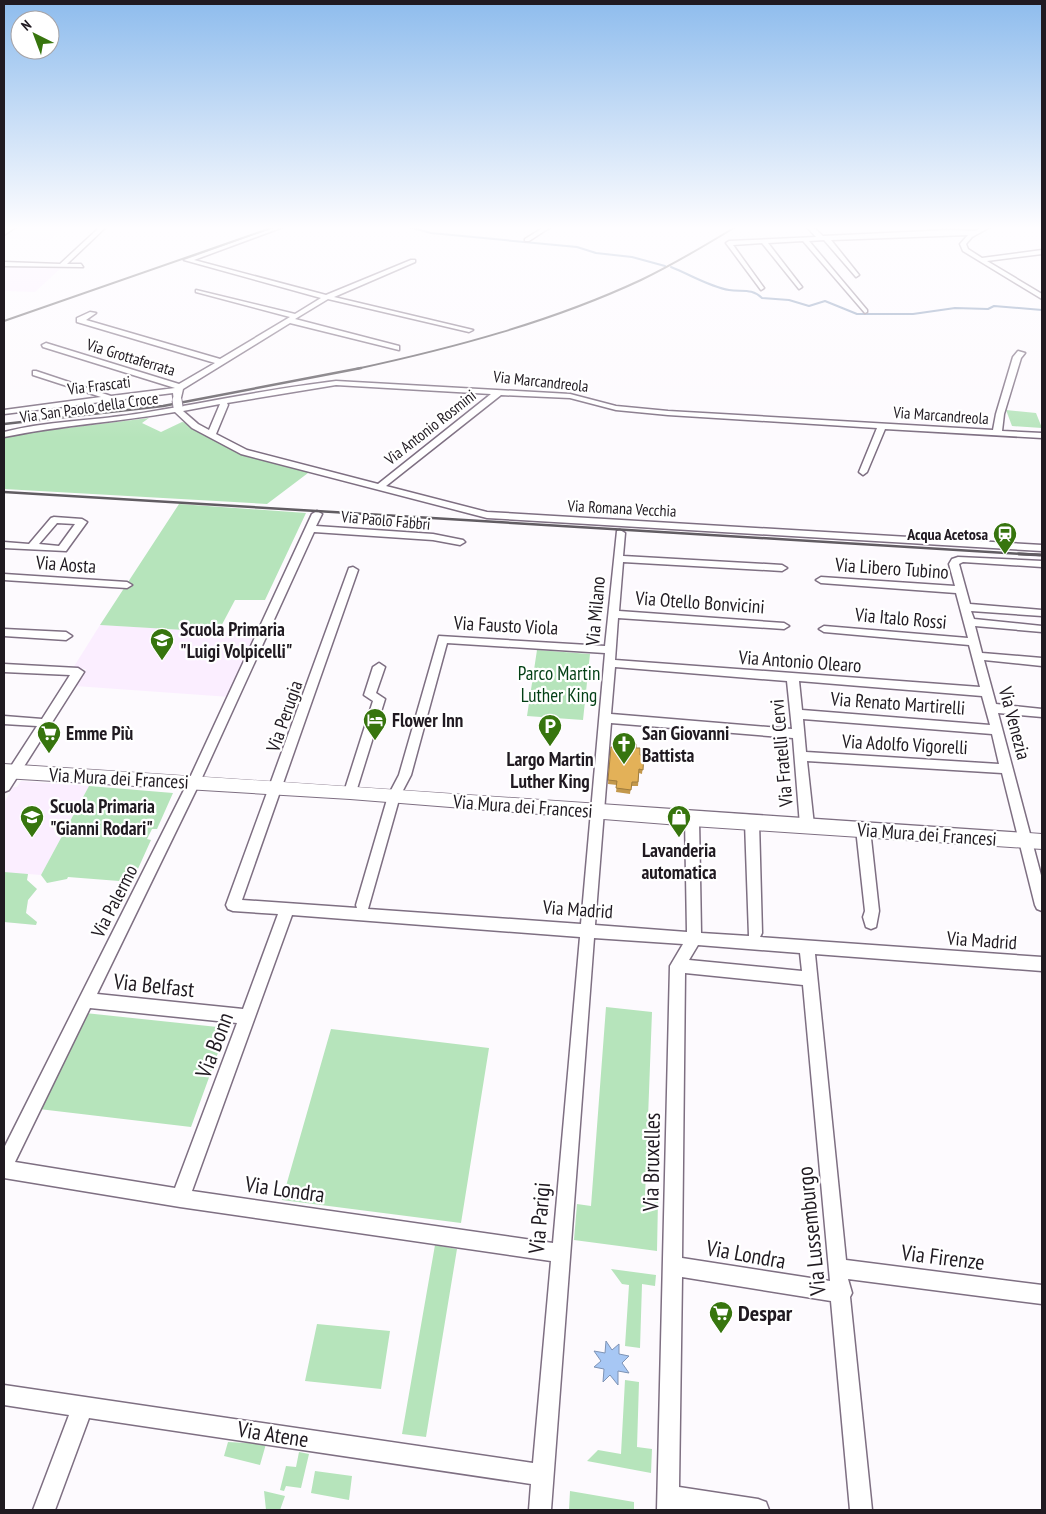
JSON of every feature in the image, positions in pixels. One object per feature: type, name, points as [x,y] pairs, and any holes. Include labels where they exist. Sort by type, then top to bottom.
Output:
[{"type":"street","points":[[218,297],[396,348]]},
{"type":"street","points":[[179,408],[179,388],[327,297],[469,330]]},
{"type":"street","points":[[853,297],[865,311]]},
{"type":"street","points":[[92,313],[80,320],[222,362]]},
{"type":"street","name":"Via Grottaferrata","points":[[46,345],[179,388]]},
{"type":"street","name":"Via Marcandreola","points":[[997,433],[1000,414],[1017,357],[1021,354]]},
{"type":"street","points":[[36,373],[113,398]]},
{"type":"street","name":"Via Marcandreola","points":[[179,408],[223,403],[327,383],[500,391],[576,397],[624,410],[1042,436]]},
{"type":"street","name":"Via Frascati","points":[[4,412],[179,388]]},
{"type":"street","name":"Via Antonio Rosmini","points":[[378,488],[500,391]]},
{"type":"street","name":"Via Frascati","points":[[4,402],[24,409]]},
{"type":"street","points":[[212,435],[224,405],[223,403]]},
{"type":"street","name":"Via Romana Vecchia","points":[[179,408],[212,435],[246,452],[378,488],[468,511],[496,516],[1042,548]]},
{"type":"street","name":"Via San Paolo della Croce","points":[[4,435],[23,430],[179,408]]},
{"type":"street","name":"Via Marcandreola","points":[[862,472],[882,426]]},
{"type":"street","name":"Via Palermo","points":[[4,1167],[194,782],[316,514]]},
{"type":"street","points":[[4,545],[32,547],[62,548],[82,522],[54,520],[32,547]]},
{"type":"street","name":"Via Paolo Fabbri","points":[[310,529],[433,537],[460,542]]},
{"type":"street","name":"Via Milano","points":[[588,930],[620,533]]},
{"type":"street","points":[[618,559],[782,568]]},
{"type":"street","name":"Via Venezia","points":[[1042,564],[958,559],[954,564],[1008,769],[1034,841],[1042,905]]},
{"type":"street","name":"Via Perugia","points":[[277,789],[353,570]]},
{"type":"street","name":"Via Aosta","points":[[4,577],[127,585]]},
{"type":"street","name":"Via Libero Tubino","points":[[821,580],[962,590]]},
{"type":"street","points":[[966,607],[1042,613]]},
{"type":"street","name":"Via Otello Bonvicini","points":[[613,614],[784,626]]},
{"type":"street","points":[[970,622],[1042,629]]},
{"type":"street","name":"Via Italo Rossi","points":[[824,629],[975,642]]},
{"type":"street","points":[[4,632],[66,636]]},
{"type":"street","name":"Via Fausto Viola","points":[[394,796],[405,775],[443,639],[610,650]]},
{"type":"street","points":[[979,656],[1042,662]]},
{"type":"street","name":"Via Antonio Olearo","points":[[609,663],[987,692]]},
{"type":"street","points":[[350,792],[379,699],[370,695],[379,667]]},
{"type":"street","points":[[4,668],[78,672],[7,777]]},
{"type":"street","name":"Via Fratelli Cervi","points":[[793,678],[807,825]]},
{"type":"street","points":[[992,708],[1042,713]]},
{"type":"street","name":"Via Renato Martirelli","points":[[796,714],[998,730]]},
{"type":"street","points":[[605,718],[798,734]]},
{"type":"street","points":[[4,720],[38,722]]},
{"type":"street","name":"Via Adolfo Vigorelli","points":[[800,756],[1008,769]]},
{"type":"street","name":"Via Mura dei Francesi","points":[[7,777],[194,782],[277,789],[350,792],[692,819],[1034,841]]},
{"type":"street","name":"Via Madrid","points":[[277,789],[233,905],[1042,964]]},
{"type":"street","points":[[363,905],[394,796]]},
{"type":"street","points":[[692,819],[694,938]]},
{"type":"street","points":[[752,822],[755,933]]},
{"type":"street","points":[[863,829],[872,911],[871,923]]},
{"type":"street","name":"Via Bonn","points":[[180,1198],[288,908]]},
{"type":"street","name":"Via Parigi","points":[[540,1510],[559,1253],[588,930]]},
{"type":"street","name":"Via Bruxelles","points":[[668,1503],[678,966],[694,938]]},
{"type":"street","name":"Via Lussemburgo","points":[[807,947],[837,1268],[842,1293],[861,1510]]},
{"type":"street","points":[[678,966],[810,978]]},
{"type":"street","name":"Via Belfast","points":[[85,1000],[249,1017]]},
{"type":"street","name":"Via Londra","points":[[4,1167],[180,1198],[559,1253]]},
{"type":"street","name":"Via Londra","points":[[673,1266],[842,1293]]},
{"type":"street","name":"Via Firenze","points":[[837,1268],[1042,1294]]},
{"type":"street","name":"Via Atene","points":[[4,1395],[543,1475]]},
{"type":"street","points":[[44,1510],[82,1408]]},
{"type":"street","points":[[668,1503],[758,1510]]},
{"type":"shaded area","name":"Scuola Primaria \"Luigi Volpicelli\"","points":[[100,625],[259,634],[230,697],[75,686],[86,669],[73,668]]},
{"type":"shaded area","name":"Scuola Primaria \"Gianni Rodari\"","points":[[21,781],[89,786],[41,875],[28,874],[27,880],[37,889],[28,900],[26,913],[37,922],[36,925],[4,922],[4,803],[13,787],[17,787]]},
{"type":"green space","points":[[1006,410],[1036,413],[1042,428],[1012,426]]},
{"type":"green space","points":[[149,418],[142,423],[161,432],[182,422],[193,424],[244,452],[312,470],[267,504],[4,489],[4,438],[18,434]]},
{"type":"green space","points":[[179,504],[306,513],[265,600],[235,600],[218,632],[100,625]]},
{"type":"green space","name":"Parco Martin Luther King","points":[[537,650],[590,654],[583,720],[527,716]]},
{"type":"green space","points":[[89,786],[173,793],[157,829],[152,829],[147,839],[151,840],[132,882],[68,877],[67,879],[47,883],[41,875]]},
{"type":"green space","points":[[4,872],[28,874],[27,880],[37,889],[28,900],[26,913],[37,922],[36,925],[4,922]]},
{"type":"green space","points":[[606,1007],[652,1012],[645,1198],[658,1200],[657,1251],[574,1240],[577,1204],[591,1206]]},
{"type":"green space","points":[[85,1013],[227,1028],[191,1127],[39,1109]]},
{"type":"green space","points":[[331,1029],[489,1048],[461,1223],[282,1200]]},
{"type":"green space","points":[[435,1245],[457,1249],[426,1437],[402,1434]]},
{"type":"green space","points":[[611,1269],[656,1275],[655,1286],[642,1284],[640,1348],[625,1346],[629,1285],[622,1284]]},
{"type":"green space","points":[[317,1324],[390,1331],[381,1389],[305,1381]]},
{"type":"green space","points":[[625,1380],[639,1382],[637,1447],[652,1449],[651,1473],[587,1461],[598,1450],[621,1454]]},
{"type":"green space","points":[[228,1442],[266,1444],[260,1465],[224,1456]]},
{"type":"green space","points":[[299,1452],[309,1454],[301,1488],[286,1486],[284,1491],[280,1490],[286,1466],[296,1467]]},
{"type":"green space","points":[[315,1471],[352,1476],[349,1500],[311,1493]]},
{"type":"green space","points":[[264,1491],[285,1496],[280,1510],[266,1510]]},
{"type":"green space","points":[[570,1491],[634,1502],[634,1510],[569,1510]]},
{"type":"water","points":[[606,1341],[612,1350],[619,1344],[619,1354],[629,1356],[622,1363],[629,1373],[618,1371],[618,1385],[610,1375],[603,1382],[604,1369],[594,1367],[601,1361],[594,1351],[605,1353]]},
{"type":"building","name":"San Giovanni Battista","points":[[615,742],[636,744],[636,748],[640,748],[640,755],[644,755],[643,770],[639,769],[638,782],[632,782],[631,790],[616,788],[617,781],[608,780],[611,747],[615,747]]},
{"type":"waterway","points":[[760,297],[789,300],[809,306],[825,301],[857,314],[913,314],[955,308],[988,309],[994,306],[1042,310]]},
{"type":"railway","points":[[4,321],[74,297]]},
{"type":"railway","points":[[357,369],[465,343],[537,321],[603,297]]},
{"type":"railway","points":[[357,369],[361,368]]},
{"type":"railway","points":[[4,424],[163,406],[357,369]]},
{"type":"railway","points":[[4,492],[1035,555]]},
{"type":"railway","points":[[1019,554],[1035,555]]},
{"type":"railway","points":[[1035,555],[1042,555]]},
{"type":"railway","points":[[1035,555],[1040,555]]},
{"type":"place","name":"Acqua Acetosa","points":[[1005,555]]},
{"type":"place","name":"Scuola Primaria \"Luigi Volpicelli\"","points":[[162,661]]},
{"type":"place","name":"Flower Inn","points":[[375,741]]},
{"type":"place","name":"Largo Martin Luther King","points":[[550,747]]},
{"type":"place","name":"Emme Più","points":[[49,754]]},
{"type":"place","name":"San Giovanni Battista","points":[[624,765]]},
{"type":"place","name":"Scuola Primaria \"Gianni Rodari\"","points":[[32,838]]},
{"type":"place","name":"Lavanderia automatica","points":[[679,838]]},
{"type":"place","name":"Despar","points":[[721,1334]]}]
